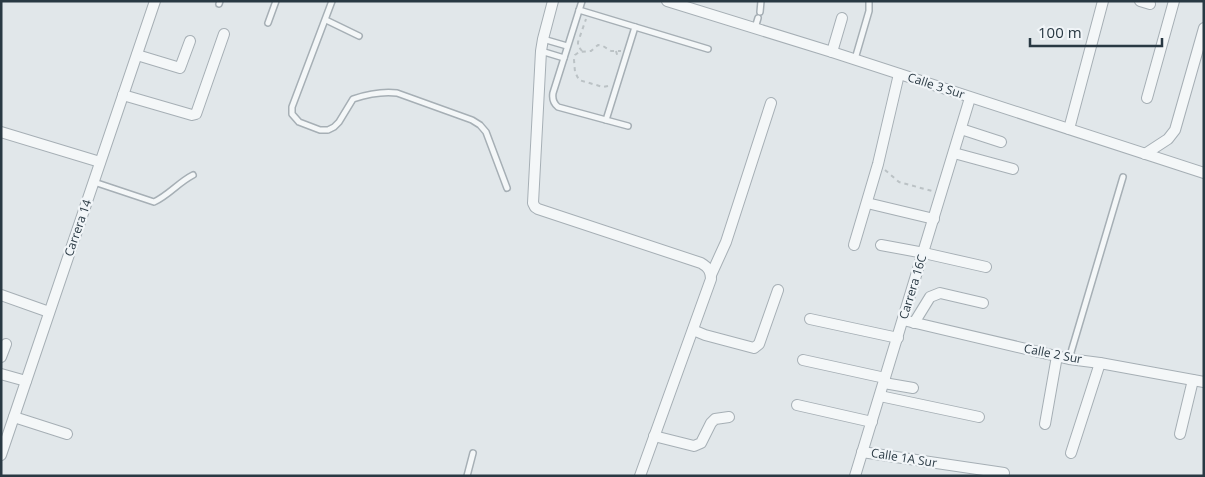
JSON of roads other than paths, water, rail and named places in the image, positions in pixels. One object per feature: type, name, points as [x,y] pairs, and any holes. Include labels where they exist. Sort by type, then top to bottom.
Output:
[{"type":"street","name":"Carrera 14","points":[[2,450],[155,1]]},
{"type":"street","points":[[553,1],[541,52],[533,203],[535,207],[701,263],[709,270],[711,275]]},
{"type":"street","name":"Calle 3 Sur","points":[[669,1],[756,23],[832,52],[1204,174]]},
{"type":"street","points":[[1069,129],[1103,1]]},
{"type":"street","points":[[1147,98],[1174,1]]},
{"type":"street","points":[[832,52],[842,18]]},
{"type":"street","points":[[1145,154],[1168,139],[1175,130],[1204,28]]},
{"type":"street","points":[[123,95],[192,115],[196,114],[224,34]]},
{"type":"street","points":[[137,55],[180,68],[190,40]]},
{"type":"street","points":[[854,245],[878,164],[899,74]]},
{"type":"street","name":"Carrera 16C","points":[[855,476],[970,98]]},
{"type":"street","points":[[640,476],[711,275],[726,242],[771,104]]},
{"type":"street","points":[[961,129],[1001,142]]},
{"type":"street","points":[[1,132],[100,162]]},
{"type":"street","points":[[954,153],[1013,169]]},
{"type":"street","points":[[867,203],[934,219]]},
{"type":"street","points":[[881,245],[986,267]]},
{"type":"street","points":[[693,330],[754,348],[759,344],[778,290]]},
{"type":"street","points":[[914,323],[930,297],[940,293],[983,302]]},
{"type":"street","points":[[1,296],[49,312]]},
{"type":"street","points":[[810,319],[898,338]]},
{"type":"street","name":"Calle 2 Sur","points":[[903,320],[1069,359],[1100,362],[1204,382]]},
{"type":"street","points":[[1,357],[6,344]]},
{"type":"street","points":[[1045,424],[1057,356]]},
{"type":"street","points":[[803,360],[914,388]]},
{"type":"street","points":[[1071,453],[1100,362]]},
{"type":"street","points":[[1,374],[26,381]]},
{"type":"street","points":[[1180,434],[1193,380]]},
{"type":"street","points":[[880,396],[979,417]]},
{"type":"street","points":[[797,405],[872,422]]},
{"type":"street","points":[[654,436],[694,446],[701,443],[715,419],[729,417]]},
{"type":"street","points":[[14,418],[67,434]]},
{"type":"street","name":"Calle 1A Sur","points":[[862,452],[1004,473]]},
{"type":"lane","points":[[268,23],[276,1]]},
{"type":"lane","points":[[332,1],[292,107],[292,114],[298,122],[320,130],[328,130],[339,122],[353,100],[377,92],[397,93],[472,120],[480,126],[486,132],[507,188]]},
{"type":"lane","points":[[582,1],[552,99],[558,107],[628,126]]},
{"type":"lane","points":[[760,12],[761,1]]},
{"type":"lane","points":[[855,59],[869,11],[869,1]]},
{"type":"lane","points":[[579,10],[708,49]]},
{"type":"lane","points":[[326,20],[359,36]]},
{"type":"lane","points":[[606,120],[635,27]]},
{"type":"lane","points":[[543,40],[567,46]]},
{"type":"lane","points":[[541,52],[564,58]]},
{"type":"lane","points":[[94,182],[154,202],[164,197],[193,175]]},
{"type":"lane","points":[[1069,359],[1123,177]]},
{"type":"lane","points":[[468,476],[473,453]]}]
